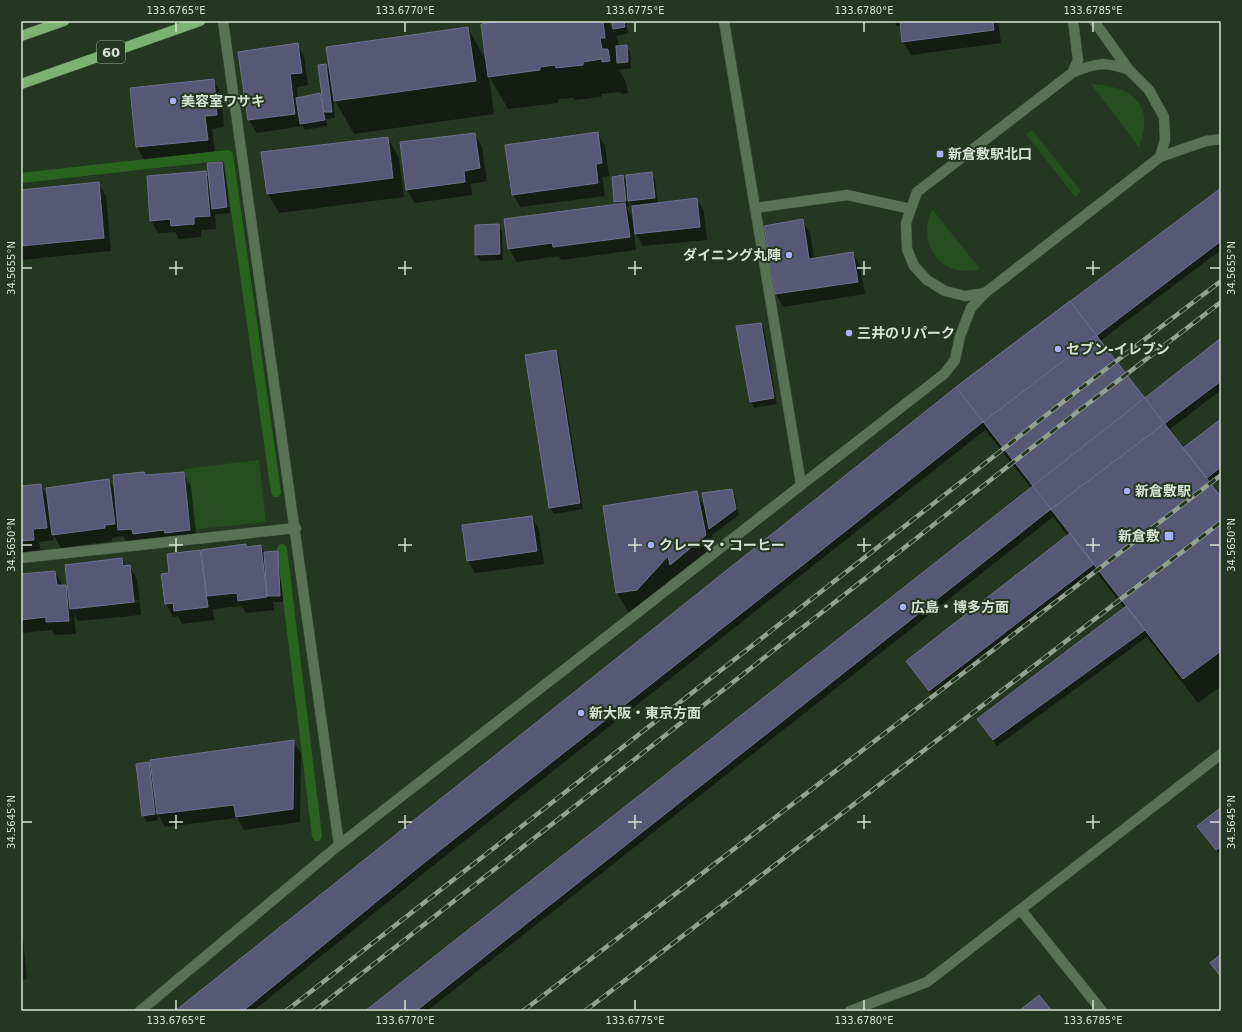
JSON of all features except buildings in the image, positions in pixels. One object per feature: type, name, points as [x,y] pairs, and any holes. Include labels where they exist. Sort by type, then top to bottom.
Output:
[{"type":"main road","points":[[21,36],[64,21]]},
{"type":"main road","name":"60","points":[[21,84],[200,21]]},
{"type":"street","points":[[224,21],[296,528],[339,845]]},
{"type":"street","points":[[724,21],[801,484]]},
{"type":"street","points":[[1072,73],[1078,60],[1073,21]]},
{"type":"street","points":[[1094,21],[1129,70],[1149,90],[1164,118],[1166,140],[1160,157]]},
{"type":"street","points":[[985,293],[965,296],[945,291],[927,280],[914,266],[907,249],[906,223],[917,192],[1072,73],[1087,66],[1101,63],[1115,64],[1129,70]]},
{"type":"street","points":[[140,1011],[339,845],[944,374],[955,360],[960,336],[971,308],[985,293],[1160,157],[1206,141],[1221,139]]},
{"type":"street","points":[[755,208],[847,194],[911,209]]},
{"type":"street","points":[[21,558],[296,528]]},
{"type":"street","points":[[850,1011],[923,985],[1221,754]]},
{"type":"street","points":[[1021,910],[1102,1011]]},
{"type":"green space","points":[[1091,84],[1118,88],[1128,93],[1136,100],[1142,108],[1144,119],[1143,132],[1139,147]]},
{"type":"green space","points":[[1032,130],[1081,191],[1075,197],[1026,134]]},
{"type":"green space","points":[[932,209],[980,269],[966,271],[954,269],[943,264],[935,256],[927,235],[928,222]]},
{"type":"green space","points":[[259,460],[266,522],[191,530],[184,469]]},
{"type":"waterway","points":[[21,178],[228,155],[276,492]]},
{"type":"waterway","points":[[282,549],[317,836]]},
{"type":"railway","points":[[286,1011],[1072,395],[1221,281]]},
{"type":"railway","points":[[314,1011],[1081,409],[1221,302]]},
{"type":"railway","points":[[523,1011],[1221,475]]},
{"type":"railway","points":[[585,1011],[1221,522]]},
{"type":"place","name":"美容室ワサキ","points":[[173,101]]},
{"type":"place","name":"新倉敷駅北口","points":[[940,154]]},
{"type":"place","name":"ダイニング丸陣","points":[[789,255]]},
{"type":"place","name":"三井のリパーク","points":[[849,333]]},
{"type":"place","name":"セブン-イレブン","points":[[1058,349]]},
{"type":"place","name":"新倉敷駅","points":[[1127,491]]},
{"type":"place","name":"新倉敷","points":[[1169,536]]},
{"type":"place","name":"クレーマ・コーヒー","points":[[651,545]]},
{"type":"place","name":"広島・博多方面","points":[[903,607]]},
{"type":"place","name":"新大阪・東京方面","points":[[581,713]]}]
